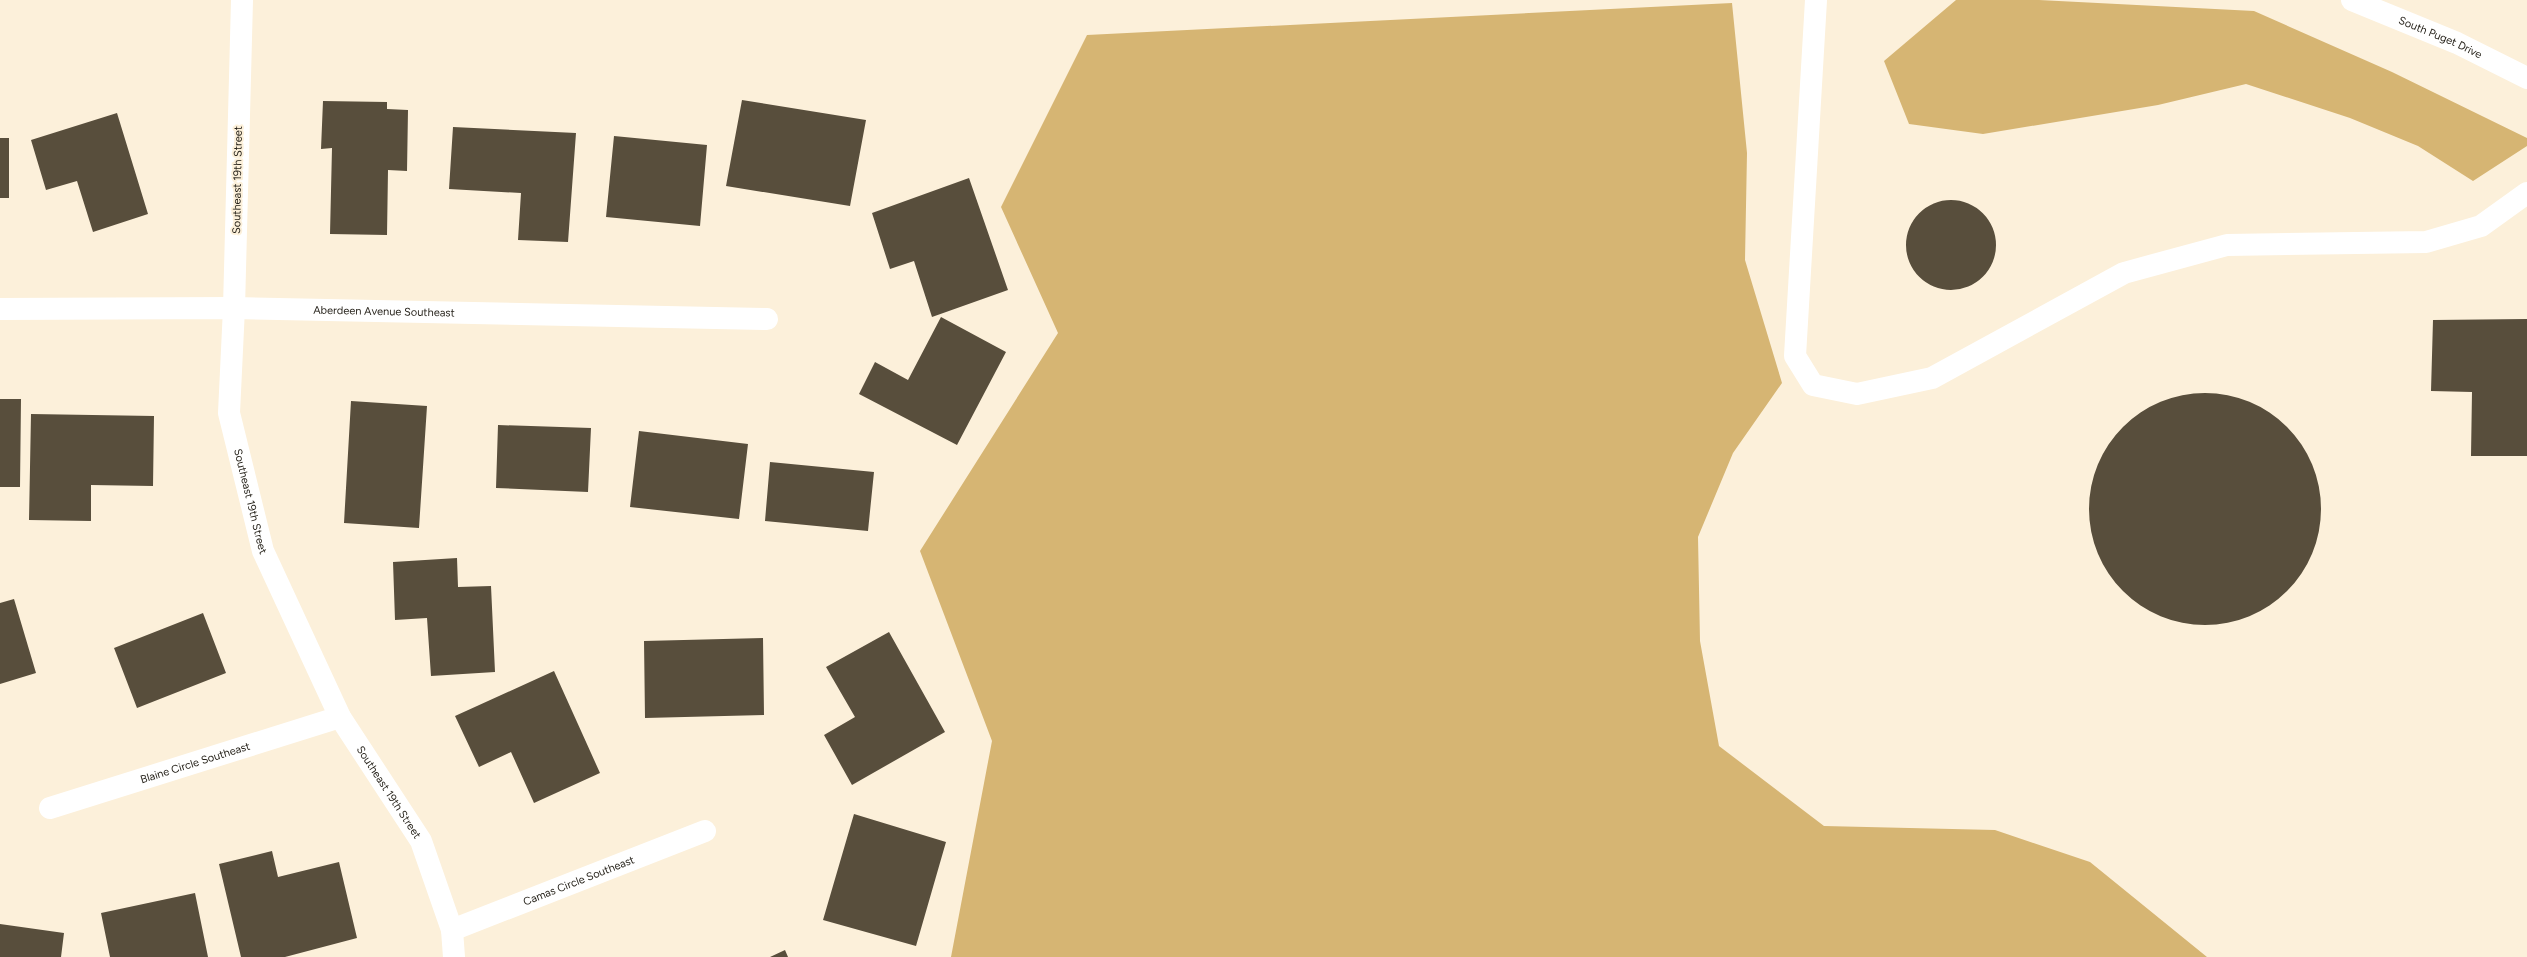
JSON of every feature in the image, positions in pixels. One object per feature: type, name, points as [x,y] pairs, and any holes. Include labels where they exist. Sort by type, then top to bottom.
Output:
[{"type":"street","name":"Southeast 19th Street","points":[[242,0],[234,308],[229,413],[263,551],[340,717],[421,841],[452,930],[454,957]]},
{"type":"street","points":[[1816,0],[1795,356],[1813,385],[1857,394],[1932,378],[2124,273],[2227,245],[2426,242],[2481,226],[2527,194]]},
{"type":"street","name":"South Puget Drive","points":[[2352,0],[2457,43],[2527,78]]},
{"type":"street","name":"Aberdeen Avenue Southeast","points":[[0,309],[234,308],[767,319]]},
{"type":"street","name":"Blaine Circle Southeast","points":[[50,808],[340,717]]},
{"type":"street","name":"Camas Circle Southeast","points":[[452,930],[705,831]]},
{"type":"shaded area","points":[[1956,0],[2039,0],[2254,11],[2392,72],[2527,138],[2527,146],[2473,181],[2418,146],[2350,118],[2246,84],[2158,105],[1983,134],[1909,124],[1884,61]]},
{"type":"shaded area","points":[[1732,3],[1747,153],[1745,260],[1782,383],[1733,453],[1698,537],[1700,641],[1719,746],[1824,826],[1995,830],[2090,862],[2207,957],[951,957],[992,741],[920,551],[1058,333],[1001,207],[1087,35]]},
{"type":"building","points":[[742,100],[866,120],[850,206],[726,186]]},
{"type":"building","points":[[323,101],[387,102],[387,109],[408,110],[407,171],[388,170],[387,235],[330,234],[332,148],[321,149]]},
{"type":"building","points":[[117,113],[148,214],[93,232],[77,181],[46,190],[31,140]]},
{"type":"building","points":[[453,127],[576,133],[568,242],[518,240],[521,193],[449,189]]},
{"type":"building","points":[[614,136],[707,145],[700,226],[606,217]]},
{"type":"building","points":[[0,138],[9,138],[9,198],[0,198]]},
{"type":"building","points":[[969,178],[1008,290],[932,317],[914,261],[890,269],[872,213]]},
{"type":"building","points":[[1951,200],[1968,204],[1983,213],[1992,228],[1996,245],[1992,262],[1983,277],[1968,286],[1951,290],[1934,286],[1919,277],[1910,262],[1906,245],[1910,228],[1919,213],[1934,204]]},
{"type":"building","points":[[941,317],[1006,352],[957,445],[859,394],[875,362],[908,380]]},
{"type":"building","points":[[2527,319],[2527,456],[2471,456],[2472,392],[2431,391],[2433,320]]},
{"type":"building","points":[[2194,393],[2216,393],[2239,398],[2260,407],[2279,419],[2295,435],[2307,454],[2316,475],[2321,498],[2319,532],[2307,564],[2295,583],[2279,599],[2260,611],[2239,620],[2216,625],[2194,625],[2171,620],[2150,611],[2131,599],[2115,583],[2103,564],[2094,543],[2089,520],[2089,498],[2094,475],[2103,454],[2115,435],[2131,419],[2150,407],[2171,398]]},
{"type":"building","points":[[0,399],[21,399],[20,487],[0,487]]},
{"type":"building","points":[[351,401],[427,406],[419,528],[344,523]]},
{"type":"building","points":[[31,414],[154,416],[153,486],[91,485],[91,521],[29,520]]},
{"type":"building","points":[[498,425],[591,428],[588,492],[496,488]]},
{"type":"building","points":[[639,431],[748,444],[739,519],[630,507]]},
{"type":"building","points":[[770,462],[874,472],[868,531],[765,521]]},
{"type":"building","points":[[457,558],[458,587],[491,586],[495,672],[431,676],[427,618],[395,620],[393,562]]},
{"type":"building","points":[[14,599],[36,673],[0,684],[0,603]]},
{"type":"building","points":[[203,613],[226,673],[137,708],[114,648]]},
{"type":"building","points":[[889,632],[945,732],[852,785],[824,735],[855,717],[826,667]]},
{"type":"building","points":[[763,638],[764,715],[645,718],[644,641]]},
{"type":"building","points":[[554,671],[600,773],[534,803],[511,752],[479,767],[455,716]]},
{"type":"building","points":[[854,814],[946,842],[916,946],[823,920]]},
{"type":"building","points":[[272,851],[278,877],[339,862],[357,938],[285,957],[241,957],[219,864]]},
{"type":"building","points":[[195,893],[208,957],[110,957],[101,913]]},
{"type":"building","points":[[0,924],[64,933],[61,957],[0,957]]},
{"type":"building","points":[[785,950],[788,957],[770,957]]}]
